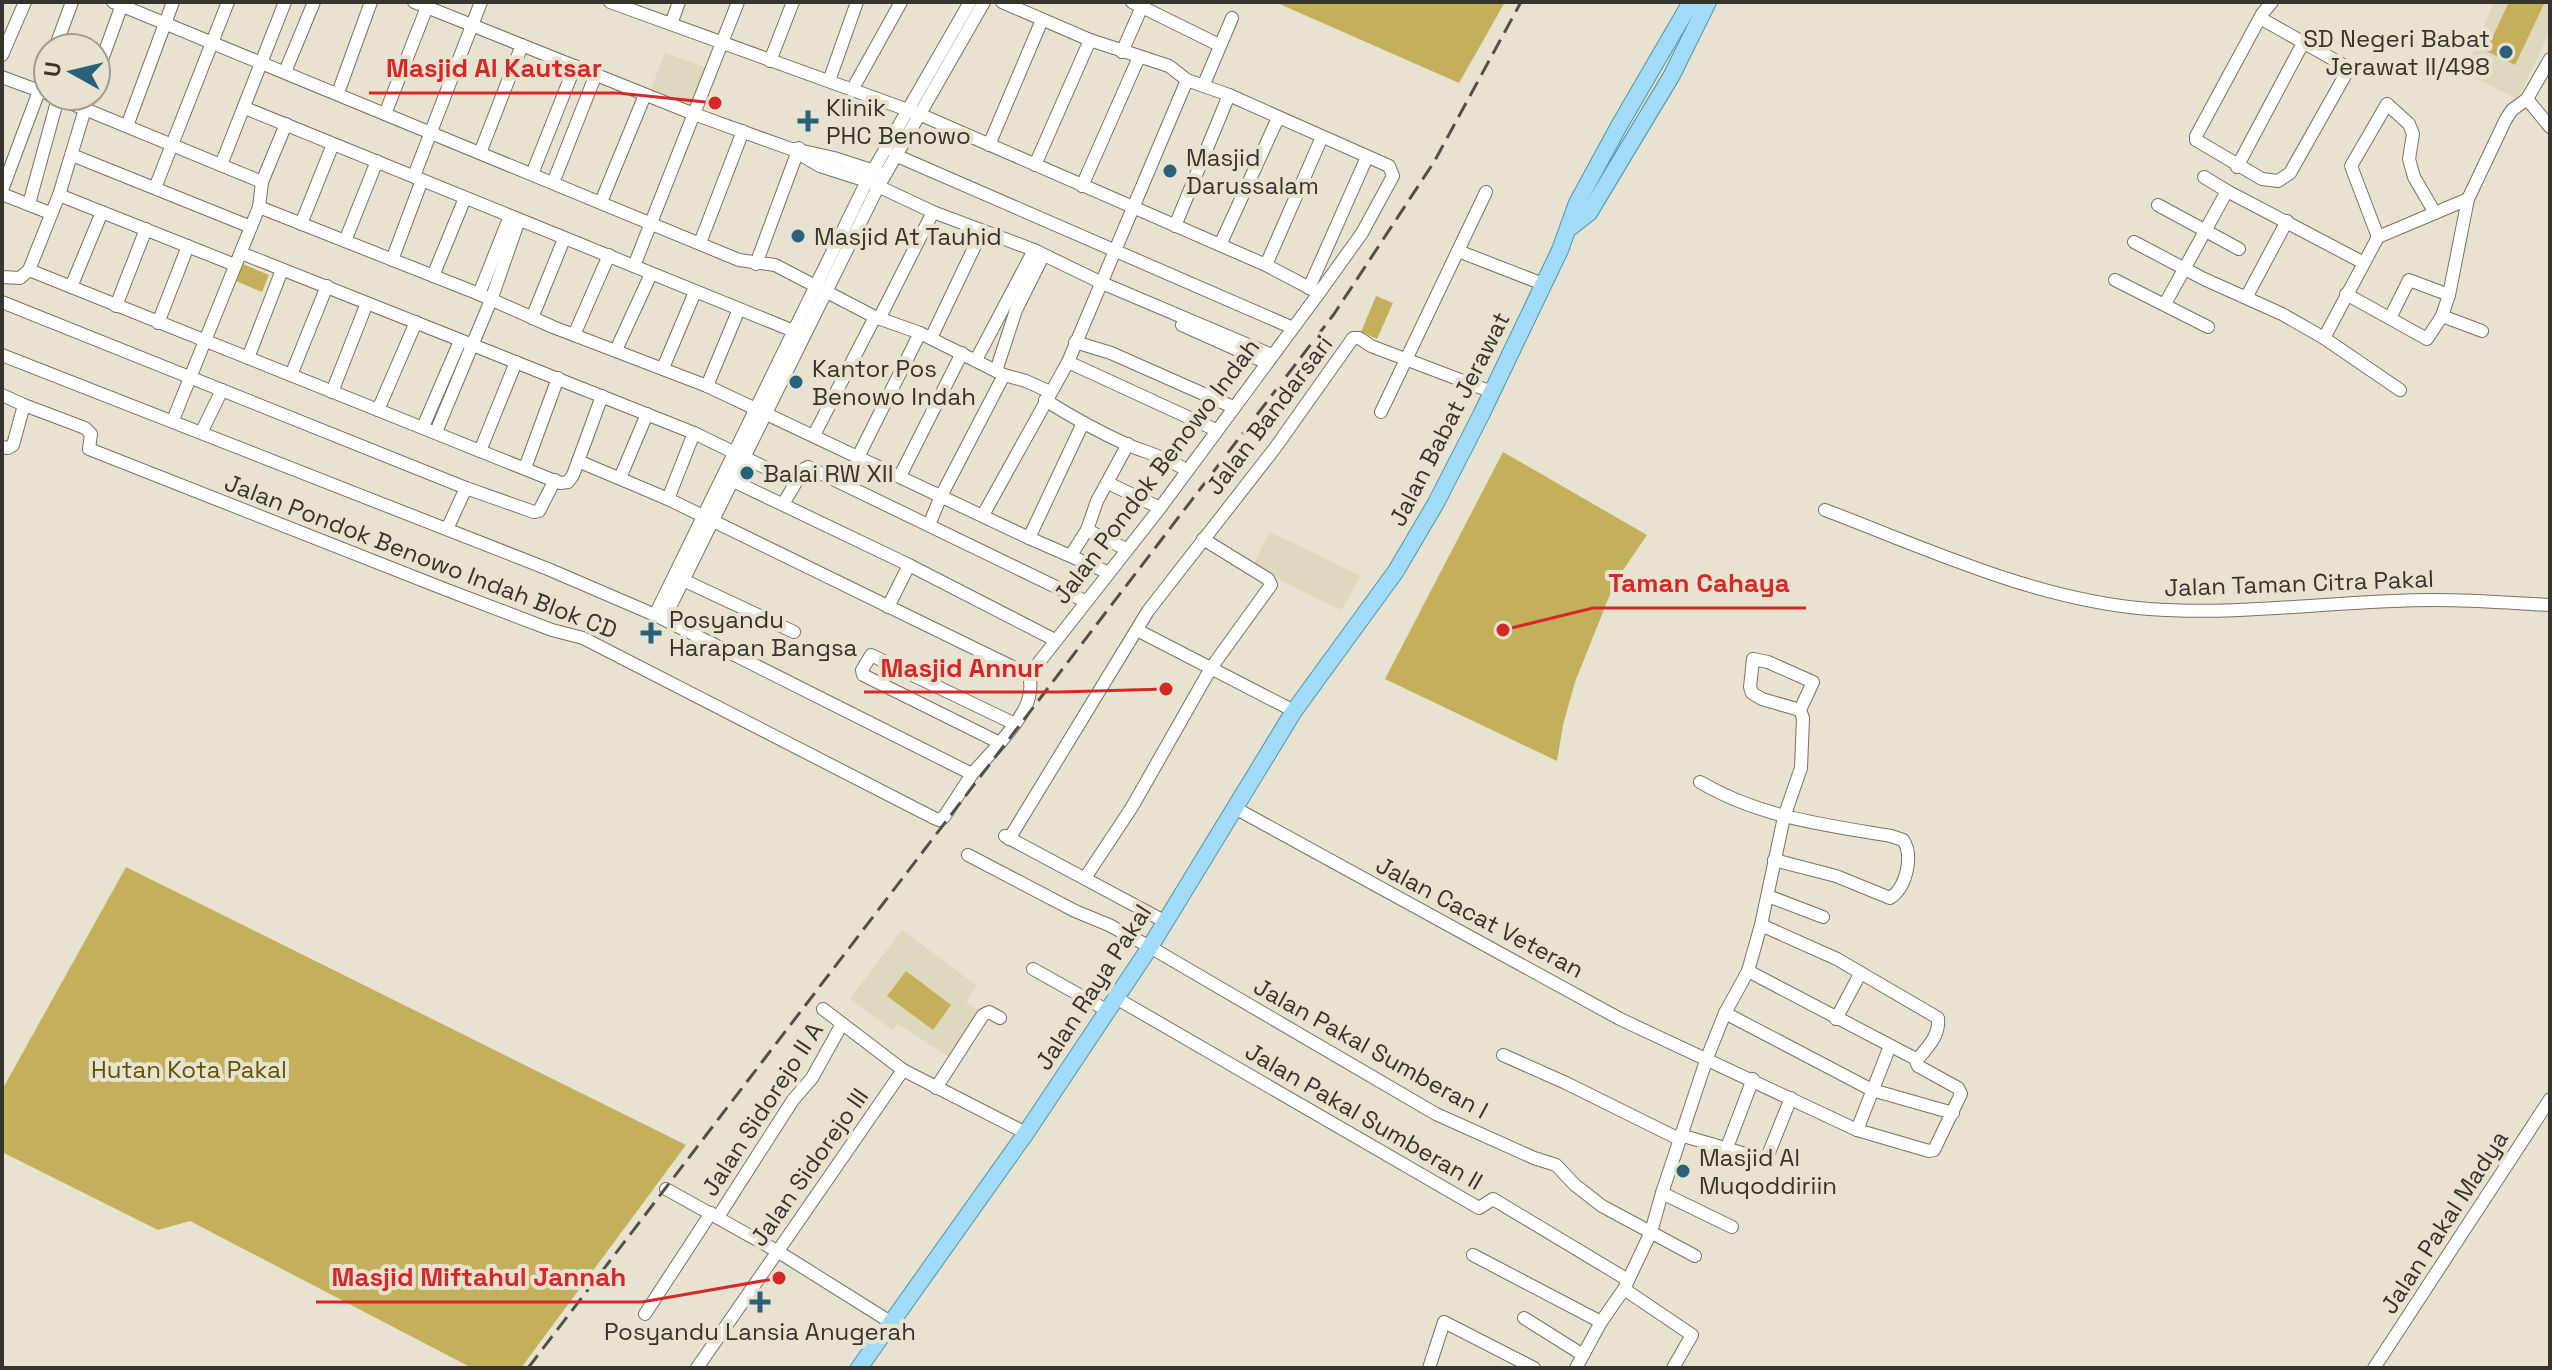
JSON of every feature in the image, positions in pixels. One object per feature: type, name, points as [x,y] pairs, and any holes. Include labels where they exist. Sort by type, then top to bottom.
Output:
[{"type":"main road","name":"Jalan Babat Jerawat","points":[[1570,228],[1589,213],[1672,75],[1708,2]]},
{"type":"main road","name":"Jalan Babat Jerawat","points":[[1356,624],[1405,556],[1436,503],[1570,228],[1577,203],[1684,4]]},
{"type":"main road","name":"Jalan Raya Pakal","points":[[859,1368],[1026,1133],[1112,1004],[1155,950],[1164,921],[1246,815],[1294,711],[1356,624]]},
{"type":"street","points":[[2,55],[25,2]]},
{"type":"street","points":[[61,32],[72,2]]},
{"type":"street","points":[[127,126],[173,2]]},
{"type":"street","points":[[155,188],[228,2]]},
{"type":"street","points":[[221,165],[285,2]]},
{"type":"street","points":[[285,72],[314,2]]},
{"type":"street","points":[[338,93],[371,2]]},
{"type":"street","points":[[414,2],[694,114],[796,150],[820,166],[876,178],[933,212],[1270,359]]},
{"type":"street","points":[[392,260],[429,132],[481,2]]},
{"type":"street","points":[[610,2],[640,7],[671,24],[914,112],[1266,265],[1314,290],[1367,157]]},
{"type":"street","points":[[671,24],[679,2]]},
{"type":"street","points":[[634,266],[738,2]]},
{"type":"street","points":[[770,61],[793,2]]},
{"type":"street","points":[[829,81],[857,2]]},
{"type":"street","points":[[852,90],[901,2]]},
{"type":"street","points":[[876,178],[895,155],[970,2]]},
{"type":"street","points":[[659,617],[876,178],[984,2]]},
{"type":"street","name":"Jalan Pondok Benowo Indah","points":[[1002,2],[1090,40],[1169,66],[1187,80],[1204,84],[1391,168],[1393,176],[1362,233],[1314,290],[1293,328],[1160,508],[1029,675]]},
{"type":"street","points":[[2260,18],[2345,66],[2346,76],[2287,177],[2278,181],[2266,180],[2237,167],[2198,143],[2196,138],[2260,18],[2272,2]]},
{"type":"street","points":[[110,32],[119,3],[739,260],[775,265],[877,317],[925,336],[1000,373],[1026,381],[1083,423],[1164,457],[1186,470]]},
{"type":"street","points":[[1122,52],[1139,4],[1219,45]]},
{"type":"street","points":[[385,114],[427,7]]},
{"type":"street","points":[[1204,84],[1232,18]]},
{"type":"street","points":[[989,145],[1042,20]]},
{"type":"street","points":[[1035,165],[1090,40]]},
{"type":"street","points":[[2237,167],[2303,43]]},
{"type":"street","points":[[480,153],[522,45]]},
{"type":"street","points":[[1082,186],[1139,57]]},
{"type":"street","points":[[2346,294],[2427,339],[2442,316],[2449,295],[2468,199],[2506,119],[2527,99],[2550,59]]},
{"type":"street","points":[[532,174],[575,66]]},
{"type":"street","points":[[553,183],[596,74]]},
{"type":"street","points":[[2,77],[32,88]]},
{"type":"street","points":[[983,515],[1068,362],[1187,80]]},
{"type":"street","points":[[601,202],[645,95]]},
{"type":"street","points":[[1175,226],[1229,95]]},
{"type":"street","points":[[2527,99],[2550,127]]},
{"type":"street","points":[[2378,237],[2351,166],[2387,104],[2409,124],[2413,134],[2409,159],[2411,168],[2435,213]]},
{"type":"street","points":[[245,108],[800,334]]},
{"type":"street","points":[[42,112],[2,192],[50,213]]},
{"type":"street","points":[[29,204],[47,112]]},
{"type":"street","points":[[2,277],[20,278],[29,270],[59,195],[84,112]]},
{"type":"street","points":[[104,112],[127,126],[262,182]]},
{"type":"street","points":[[1220,245],[1278,118]]},
{"type":"street","points":[[173,420],[259,207],[262,182],[286,124]]},
{"type":"street","points":[[700,243],[743,131]]},
{"type":"street","points":[[1266,265],[1322,137]]},
{"type":"street","points":[[301,224],[333,144]]},
{"type":"street","points":[[756,264],[796,150]]},
{"type":"street","points":[[72,155],[251,227]]},
{"type":"street","points":[[895,155],[1293,328]]},
{"type":"street","points":[[345,241],[377,161]]},
{"type":"street","points":[[2204,177],[2362,262]]},
{"type":"street","points":[[2165,304],[2227,191]]},
{"type":"street","points":[[1381,412],[1486,192]]},
{"type":"street","points":[[59,195],[188,246],[282,270],[327,286],[694,433],[795,482]]},
{"type":"street","points":[[433,276],[465,198]]},
{"type":"street","points":[[2324,338],[2378,237],[2468,199]]},
{"type":"street","points":[[2158,205],[2239,249]]},
{"type":"street","points":[[259,207],[707,386],[1107,572]]},
{"type":"street","points":[[71,287],[102,212]]},
{"type":"street","points":[[814,435],[933,212]]},
{"type":"street","points":[[429,430],[515,218]]},
{"type":"street","points":[[2247,296],[2287,221]]},
{"type":"street","points":[[116,306],[146,229]]},
{"type":"street","points":[[858,457],[982,231]]},
{"type":"street","points":[[532,318],[564,239]]},
{"type":"street","points":[[2134,242],[2247,296],[2324,338],[2400,390]]},
{"type":"street","points":[[158,323],[188,246]]},
{"type":"street","points":[[1458,251],[1543,284]]},
{"type":"street","points":[[976,360],[1034,254]]},
{"type":"street","points":[[929,525],[1000,373],[1034,254]]},
{"type":"street","points":[[574,335],[609,255]]},
{"type":"street","points":[[29,270],[558,482],[568,482],[571,478],[602,396]]},
{"type":"street","points":[[248,358],[282,270]]},
{"type":"street","points":[[616,350],[651,274]]},
{"type":"street","points":[[2115,280],[2208,327]]},
{"type":"street","points":[[2390,318],[2409,280],[2449,295]]},
{"type":"street","points":[[291,375],[327,286]]},
{"type":"street","points":[[663,368],[695,292]]},
{"type":"street","points":[[2,302],[466,488],[537,512],[558,482]]},
{"type":"street","points":[[332,392],[367,303]]},
{"type":"street","points":[[707,386],[739,309]]},
{"type":"street","points":[[2442,316],[2482,331]]},
{"type":"street","points":[[378,410],[416,322]]},
{"type":"street","name":"Jalan Bandarsari","points":[[1085,878],[1006,837],[1153,603],[1275,448],[1353,338],[1492,392]]},
{"type":"street","points":[[1075,342],[1111,353],[1233,407]]},
{"type":"street","points":[[900,476],[962,353]]},
{"type":"street","points":[[2,355],[202,431],[659,617],[972,774],[1015,724],[1030,697],[1032,687],[1029,675],[668,499],[578,461]]},
{"type":"street","points":[[480,451],[516,362]]},
{"type":"street","points":[[1068,362],[1216,430]]},
{"type":"street","points":[[525,468],[558,378]]},
{"type":"street","points":[[202,431],[222,390]]},
{"type":"street","points":[[2,395],[24,405],[13,445],[2,447]]},
{"type":"street","name":"Jalan Pondok Benowo Indah Blok CD","points":[[24,405],[89,430],[89,449],[460,595],[552,630],[583,638],[939,820],[972,774]]},
{"type":"street","points":[[620,478],[647,414]]},
{"type":"street","points":[[1029,538],[1083,423]]},
{"type":"street","points":[[668,499],[694,433]]},
{"type":"street","points":[[1071,555],[1087,530],[1097,501],[1128,444]]},
{"type":"street","points":[[783,504],[808,467],[1085,601]]},
{"type":"street","points":[[728,479],[909,565],[1055,640]]},
{"type":"street","points":[[1108,483],[1160,508]]},
{"type":"street","points":[[447,529],[466,488]]},
{"type":"street","name":"Jalan Taman Citra Pakal","points":[[1825,510],[2009,580],[2078,598],[2148,609],[2218,610],[2435,600],[2550,605]]},
{"type":"street","points":[[659,617],[683,580],[709,519]]},
{"type":"street","points":[[1087,530],[1126,549]]},
{"type":"street","points":[[1164,921],[1085,878],[1132,807],[1211,668],[1271,583],[1203,539]]},
{"type":"street","points":[[888,607],[909,565]]},
{"type":"street","points":[[683,580],[794,632]]},
{"type":"street","points":[[1137,630],[1294,711]]},
{"type":"street","points":[[1000,743],[863,675],[869,655],[1015,724]]},
{"type":"street","points":[[1576,1368],[1626,1285],[1651,1232],[1707,1058],[1725,1013],[1748,971],[1761,925],[1784,817],[1802,760],[1803,718],[1800,710],[1813,682],[1768,662],[1753,659],[1752,693],[1800,710]]},
{"type":"street","points":[[1700,782],[1727,798],[1784,817],[1903,840],[1908,852],[1906,875],[1898,893],[1890,898],[1836,876],[1774,860]]},
{"type":"street","name":"Jalan Cacat Veteran","points":[[1246,815],[1613,1015],[1857,1130],[1932,1151],[1953,1113]]},
{"type":"street","name":"Jalan Pakal Sumberan I","points":[[968,855],[1051,900],[1109,925],[1155,950],[1436,1114],[1534,1158],[1550,1161],[1602,1206],[1695,1256]]},
{"type":"street","points":[[1768,896],[1823,917]]},
{"type":"street","points":[[1761,925],[1820,950],[1938,1018],[1933,1040],[1916,1059]]},
{"type":"street","points":[[1033,969],[1112,1004]]},
{"type":"street","points":[[1725,1013],[1872,1090],[1953,1113],[1960,1089],[1918,1066],[1916,1059],[1748,971]]},
{"type":"street","points":[[1836,1019],[1860,974]]},
{"type":"street","name":"Jalan Pakal Sumberan II","points":[[1112,1004],[1479,1208],[1493,1199],[1626,1285]]},
{"type":"street","points":[[823,1009],[903,1070],[1026,1133]]},
{"type":"street","points":[[936,1088],[983,1015],[989,1012],[1000,1018]]},
{"type":"street","name":"Jalan Sidorejo II A","points":[[645,1314],[793,1100],[812,1078],[842,1024]]},
{"type":"street","points":[[1857,1130],[1890,1046]]},
{"type":"street","points":[[1503,1055],[1680,1137],[1761,1161],[1767,1159],[1791,1098]]},
{"type":"street","name":"Jalan Sidorejo III","points":[[697,1368],[903,1070]]},
{"type":"street","points":[[1726,1150],[1753,1079]]},
{"type":"street","name":"Jalan Pakal Madya","points":[[2374,1368],[2550,1099]]},
{"type":"street","points":[[666,1189],[777,1251],[892,1323]]},
{"type":"street","points":[[1662,1193],[1732,1227]]},
{"type":"street","points":[[1473,1255],[1601,1322]]},
{"type":"street","points":[[1626,1285],[1692,1335],[1673,1368]]},
{"type":"street","points":[[1524,1318],[1583,1355]]},
{"type":"street","points":[[1429,1368],[1444,1322],[1513,1364],[1534,1368]]},
{"type":"shaded area","name":"SD Negeri Babat Jerawat II/498","points":[[2494,2],[2550,2],[2550,31],[2518,99],[2464,73]]},
{"type":"shaded area","points":[[665,53],[707,68],[690,111],[649,94]]},
{"type":"shaded area","points":[[1270,532],[1361,576],[1341,610],[1252,566]]},
{"type":"shaded area","points":[[902,930],[977,986],[966,1002],[981,1013],[951,1058],[898,1024],[893,1030],[850,999]]},
{"type":"green space","points":[[1275,2],[1505,2],[1459,83]]},
{"type":"green space","points":[[2509,2],[2545,2],[2515,65],[2486,51]]},
{"type":"green space","points":[[243,264],[269,275],[262,292],[236,281]]},
{"type":"green space","points":[[1376,296],[1393,303],[1377,339],[1361,332]]},
{"type":"green space","points":[[1503,452],[1647,535],[1615,582],[1575,682],[1557,761],[1385,679]]},
{"type":"green space","name":"Hutan Kota Pakal","points":[[126,867],[686,1145],[521,1368],[472,1368],[190,1221],[158,1230],[2,1152],[2,1090]]},
{"type":"green space","points":[[906,971],[951,1005],[933,1030],[887,996]]},
{"type":"railway","points":[[528,1368],[1334,314],[1434,162],[1521,2]]},
{"type":"place","name":"SD Negeri Babat Jerawat II/498","points":[[2506,52]]},
{"type":"place","name":"Masjid Al Kautsar","points":[[715,103]]},
{"type":"place","name":"Klinik PHC Benowo","points":[[808,121]]},
{"type":"place","name":"Masjid Darussalam","points":[[1170,171]]},
{"type":"place","name":"Masjid At Tauhid","points":[[798,236]]},
{"type":"place","name":"Kantor Pos Benowo Indah","points":[[796,382]]},
{"type":"place","name":"Balai RW XII","points":[[747,473]]},
{"type":"place","name":"Taman Cahaya","points":[[1503,630]]},
{"type":"place","name":"Posyandu Harapan Bangsa","points":[[651,633]]},
{"type":"place","name":"Masjid Annur","points":[[1166,689]]},
{"type":"place","name":"Masjid Al Muqoddiriin","points":[[1683,1171]]},
{"type":"place","name":"Masjid Miftahul Jannah","points":[[779,1278]]},
{"type":"place","name":"Posyandu Lansia Anugerah","points":[[760,1302]]}]
